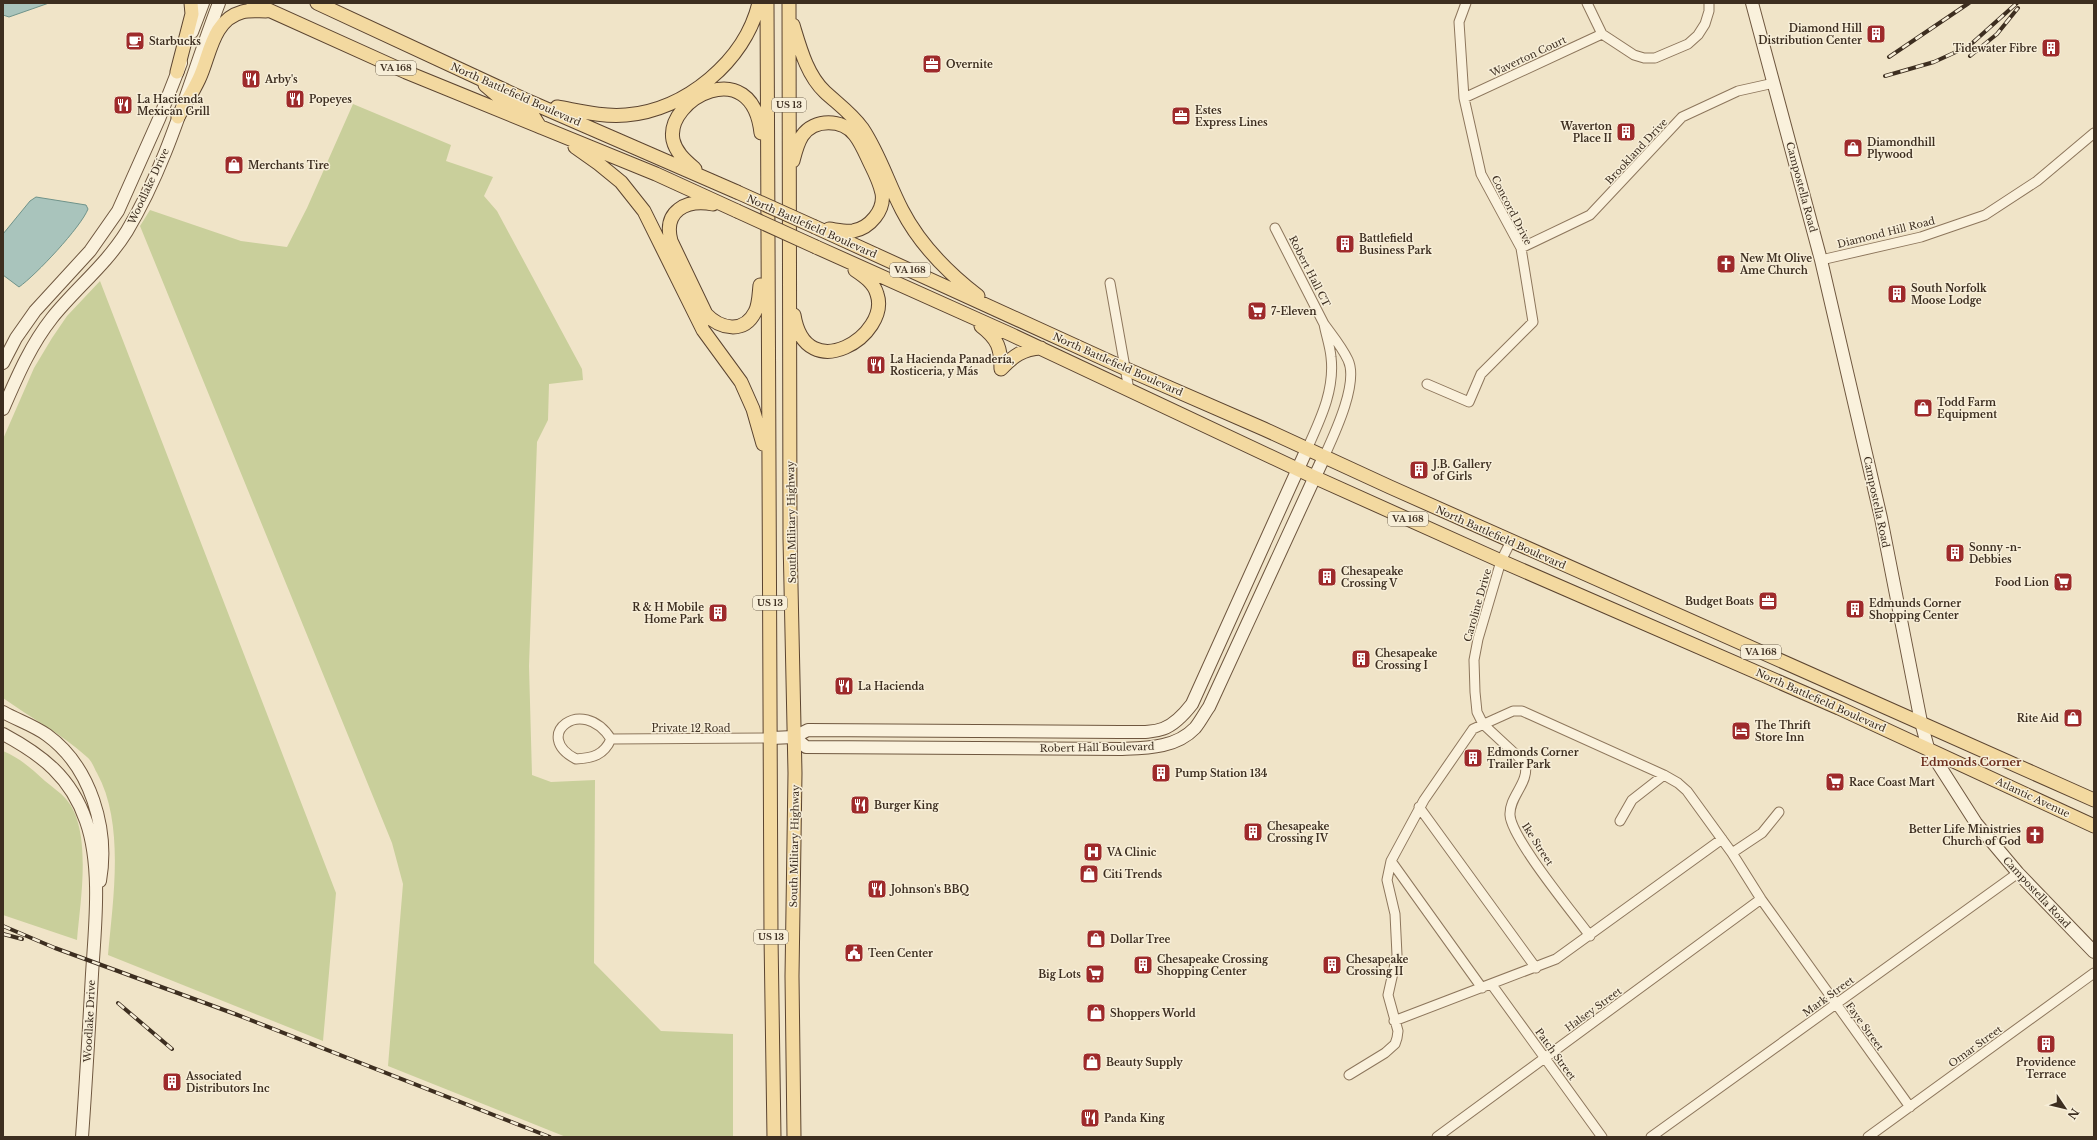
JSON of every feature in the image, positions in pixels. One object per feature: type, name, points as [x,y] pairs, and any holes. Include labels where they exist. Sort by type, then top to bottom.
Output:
[{"type":"main road","points":[[177,72],[192,14],[191,3]]},
{"type":"main road","name":"North Battlefield Boulevard","points":[[253,3],[406,72],[540,127]]},
{"type":"main road","name":"North Battlefield Boulevard","points":[[317,3],[528,101],[713,181],[1124,368],[1921,722]]},
{"type":"main road","points":[[528,101],[591,114],[610,116],[628,115],[666,104],[701,84],[728,62],[739,48],[750,28],[759,3]]},
{"type":"main road","name":"US 13","points":[[767,3],[768,468],[774,1137]]},
{"type":"main road","points":[[789,7],[804,61],[813,77],[824,91],[851,114],[862,128],[871,142],[902,211],[914,231],[946,269],[969,289],[1005,313]]},
{"type":"main road","name":"South Military Highway","points":[[789,7],[788,250],[794,737],[792,976],[794,1137]]},
{"type":"main road","points":[[178,116],[199,79],[213,40],[220,28],[232,17],[242,12],[271,11]]},
{"type":"main road","points":[[474,75],[499,97],[530,111],[540,127]]},
{"type":"main road","points":[[713,181],[684,159],[677,150],[673,140],[673,128],[676,118],[697,98],[713,89],[733,89],[750,100],[759,121],[767,189]]},
{"type":"main road","points":[[788,199],[793,162],[798,144],[803,134],[812,127],[823,123],[835,123],[846,127],[855,134],[871,166],[882,194],[878,214],[867,225],[853,231],[815,227]]},
{"type":"main road","name":"VA 168","points":[[540,127],[553,132]]},
{"type":"main road","points":[[553,132],[615,177],[644,211],[703,330],[741,382],[754,410],[762,438],[768,468]]},
{"type":"main road","name":"North Battlefield Boulevard","points":[[553,132],[656,174],[1041,348],[1297,470],[1928,748]]},
{"type":"main road","points":[[737,211],[712,203],[697,202],[678,209],[669,224],[671,241],[706,314],[713,322],[732,328],[742,325],[750,320],[756,311],[767,240]]},
{"type":"main road","points":[[788,250],[791,290],[798,331],[809,345],[820,350],[831,352],[842,349],[853,343],[871,325],[878,310],[878,294],[873,285],[865,277],[816,246]]},
{"type":"main road","points":[[965,314],[995,339],[1001,352],[1001,369],[1013,357],[1023,351],[1041,348]]},
{"type":"main road","name":"VA 168","points":[[1921,722],[2094,800]]},
{"type":"main road","name":"Atlantic Avenue","points":[[1928,748],[2094,826]]},
{"type":"street","name":"Woodlake Drive","points":[[3,363],[16,338],[35,311],[90,251],[118,211],[153,133],[203,3]]},
{"type":"street","name":"Woodlake Drive","points":[[3,409],[25,360],[42,332],[63,306],[97,271],[126,232],[152,182],[178,116],[219,3]]},
{"type":"street","points":[[1464,98],[1459,22],[1466,3]]},
{"type":"street","points":[[1587,3],[1602,34],[1634,55],[1644,58],[1655,58],[1688,44],[1698,35],[1705,24],[1709,3]]},
{"type":"street","name":"Campostella Road","points":[[1752,3],[1821,260],[1881,518],[1921,722],[1928,748],[1976,823],[2018,873],[2094,952]]},
{"type":"street","name":"Waverton Court","points":[[1464,98],[1602,34]]},
{"type":"street","name":"Brookland Drive","points":[[1521,248],[1590,215],[1682,117],[1738,91],[1774,83]]},
{"type":"street","name":"Concord Drive","points":[[1427,384],[1469,402],[1481,374],[1533,322],[1521,248],[1481,174],[1464,98]]},
{"type":"street","name":"Diamond Hill Road","points":[[1821,260],[1921,237],[1985,215],[2038,180],[2094,133]]},
{"type":"street","name":"Robert Hall CT","points":[[1275,228],[1324,324],[1348,361],[1350,376],[1348,392],[1324,457]]},
{"type":"street","points":[[1110,283],[1129,390]]},
{"type":"street","name":"Robert Hall CT","points":[[1307,449],[1327,402],[1330,386],[1331,358],[1324,324]]},
{"type":"street","name":"Robert Hall Boulevard","points":[[771,738],[794,737],[808,730],[1152,732],[1168,728],[1180,720],[1192,704],[1307,449]]},
{"type":"street","name":"Robert Hall Boulevard","points":[[794,737],[806,747],[1122,749],[1152,748],[1184,737],[1195,728],[1208,707],[1324,457]]},
{"type":"street","name":"Caroline Drive","points":[[1482,724],[1477,712],[1474,660],[1478,639],[1501,561],[1511,541]]},
{"type":"street","points":[[1184,737],[1186,728],[1201,703],[1202,682]]},
{"type":"street","points":[[1349,1075],[1385,1053],[1395,1044],[1398,1031],[1388,995],[1397,955],[1395,914],[1387,880],[1391,861],[1419,807],[1473,729],[1482,724],[1513,711],[1522,711],[1664,775],[1678,783],[1687,791],[1722,839],[1761,899]]},
{"type":"street","name":"Woodlake Drive","points":[[3,712],[47,735],[71,759],[87,785],[98,813],[102,836],[102,870],[96,906],[82,1137]]},
{"type":"street","points":[[575,719],[592,720],[599,724],[610,739],[605,750],[598,756],[576,759],[564,751],[559,744],[558,738],[560,729],[567,722],[575,719]]},
{"type":"street","name":"Ike Street","points":[[1482,724],[1525,764],[1526,775],[1512,805],[1510,814],[1512,824],[1532,857],[1590,936]]},
{"type":"street","name":"Woodlake Drive","points":[[3,734],[25,745],[49,764],[68,785],[79,804],[86,820],[93,847],[96,906]]},
{"type":"street","name":"Private 12 Road","points":[[610,739],[771,738]]},
{"type":"street","points":[[1620,821],[1632,800],[1664,775]]},
{"type":"street","points":[[1419,807],[1536,968]]},
{"type":"street","points":[[1732,853],[1762,834],[1779,812]]},
{"type":"street","points":[[1394,1021],[1492,985],[1556,959],[1590,936],[1722,839]]},
{"type":"street","points":[[1391,861],[1482,988]]},
{"type":"street","name":"Mark Street","points":[[1651,1137],[2018,873]]},
{"type":"street","name":"Faye Street","points":[[1761,899],[1910,1107]]},
{"type":"street","name":"Halsey Street","points":[[1437,1137],[1761,899]]},
{"type":"street","name":"Omar Street","points":[[1868,1137],[2094,973]]},
{"type":"street","name":"Patch Street","points":[[1492,985],[1602,1137]]},
{"type":"green space","points":[[353,104],[451,145],[446,161],[493,177],[484,196],[497,211],[582,369],[583,380],[549,384],[548,420],[537,442],[529,666],[532,775],[551,782],[595,780],[594,963],[661,1031],[733,1034],[733,1137],[566,1137],[388,1066],[403,884],[392,843],[140,226],[150,210],[241,241],[287,247],[307,208]]},
{"type":"green space","points":[[100,281],[336,893],[323,1041],[108,955],[115,862],[111,815],[106,793],[93,765],[87,757],[57,733],[3,698],[3,439],[34,368],[52,338],[67,316]]},
{"type":"green space","points":[[3,751],[26,764],[59,792],[66,799],[74,812],[80,829],[83,867],[77,940],[3,915]]},
{"type":"water","points":[[3,3],[49,3],[9,17],[3,15]]},
{"type":"water","points":[[36,197],[86,205],[88,209],[84,217],[68,238],[27,281],[19,287],[3,275],[3,234],[30,201]]},
{"type":"railway","points":[[1889,57],[1969,3]]},
{"type":"railway","points":[[1885,76],[1934,62],[1969,46],[2017,3]]},
{"type":"railway","points":[[1970,56],[1997,34],[2018,8]]},
{"type":"railway","points":[[3,926],[55,948],[235,1014],[550,1137]]},
{"type":"railway","points":[[3,934],[22,939]]},
{"type":"railway","points":[[118,1003],[172,1049]]},
{"type":"place","name":"Diamond Hill Distribution Center","points":[[1876,34]]},
{"type":"place","name":"Starbucks","points":[[135,41]]},
{"type":"place","name":"Tidewater Fibre","points":[[2051,48]]},
{"type":"place","name":"Overnite","points":[[932,64]]},
{"type":"place","name":"Arby's","points":[[251,79]]},
{"type":"place","name":"Popeyes","points":[[295,99]]},
{"type":"place","name":"La Hacienda Mexican Grill","points":[[123,105]]},
{"type":"place","name":"Estes Express Lines","points":[[1181,116]]},
{"type":"place","name":"Waverton Place II","points":[[1626,132]]},
{"type":"place","name":"Diamondhill Plywood","points":[[1853,148]]},
{"type":"place","name":"Merchants Tire","points":[[234,165]]},
{"type":"place","name":"Battlefield Business Park","points":[[1345,244]]},
{"type":"place","name":"New Mt Olive Ame Church","points":[[1726,264]]},
{"type":"place","name":"South Norfolk Moose Lodge","points":[[1897,294]]},
{"type":"place","name":"7-Eleven","points":[[1257,311]]},
{"type":"place","name":"La Hacienda Panadería, Rosticeria, y Más","points":[[876,365]]},
{"type":"place","name":"Todd Farm Equipment","points":[[1923,408]]},
{"type":"place","name":"J.B. Gallery of Girls","points":[[1419,470]]},
{"type":"place","name":"Sonny -n- Debbies","points":[[1955,553]]},
{"type":"place","name":"Chesapeake Crossing V","points":[[1327,577]]},
{"type":"place","name":"Food Lion","points":[[2063,582]]},
{"type":"place","name":"Budget Boats","points":[[1768,601]]},
{"type":"place","name":"Edmunds Corner Shopping Center","points":[[1855,609]]},
{"type":"place","name":"R & H Mobile Home Park","points":[[718,613]]},
{"type":"place","name":"Chesapeake Crossing I","points":[[1361,659]]},
{"type":"place","name":"La Hacienda","points":[[844,686]]},
{"type":"place","name":"Rite Aid","points":[[2073,718]]},
{"type":"place","name":"The Thrift Store Inn","points":[[1741,731]]},
{"type":"place","name":"Edmonds Corner Trailer Park","points":[[1473,758]]},
{"type":"place","name":"Pump Station 134","points":[[1161,773]]},
{"type":"place","name":"Race Coast Mart","points":[[1835,782]]},
{"type":"place","name":"Burger King","points":[[860,805]]},
{"type":"place","name":"Chesapeake Crossing IV","points":[[1253,832]]},
{"type":"place","name":"Better Life Ministries Church of God","points":[[2035,835]]},
{"type":"place","name":"VA Clinic","points":[[1093,852]]},
{"type":"place","name":"Citi Trends","points":[[1089,874]]},
{"type":"place","name":"Johnson's BBQ","points":[[877,889]]},
{"type":"place","name":"Dollar Tree","points":[[1096,939]]},
{"type":"place","name":"Teen Center","points":[[854,953]]},
{"type":"place","name":"Chesapeake Crossing Shopping Center","points":[[1143,965]]},
{"type":"place","name":"Chesapeake Crossing II","points":[[1332,965]]},
{"type":"place","name":"Big Lots","points":[[1095,974]]},
{"type":"place","name":"Shoppers World","points":[[1096,1013]]},
{"type":"place","name":"Providence Terrace","points":[[2046,1044]]},
{"type":"place","name":"Beauty Supply","points":[[1092,1062]]},
{"type":"place","name":"Associated Distributors Inc","points":[[172,1082]]},
{"type":"place","name":"Panda King","points":[[1090,1118]]},
{"type":"district","name":"Edmonds Corner","points":[[1971,762]]}]
